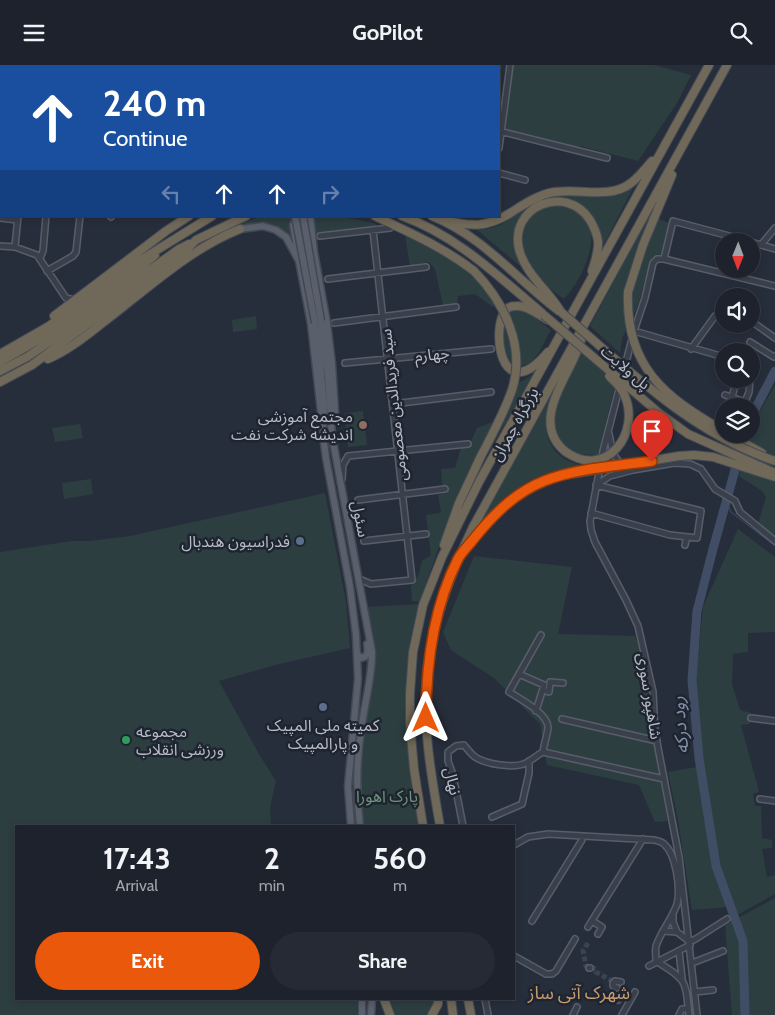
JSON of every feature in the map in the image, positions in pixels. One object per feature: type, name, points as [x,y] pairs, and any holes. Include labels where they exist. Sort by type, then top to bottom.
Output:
[{"type":"highway","name":"بزرگراه چمران","points":[[423,825],[414,769],[410,724],[410,674],[423,605],[442,557],[479,483],[709,65]]},
{"type":"highway","name":"بزرگراه چمران","points":[[440,825],[428,750],[426,718],[427,671],[438,617],[458,558],[501,475],[585,326],[727,65]]},
{"type":"highway","points":[[436,218],[462,225],[487,225],[501,220],[536,198],[550,192],[600,192],[621,188],[630,184],[660,152]]},
{"type":"highway","points":[[680,152],[637,260],[628,292],[628,316],[632,341],[645,367],[663,388],[682,404],[715,426]]},
{"type":"highway","points":[[561,312],[554,300],[530,273],[520,254],[519,230],[524,218],[530,212],[543,204],[557,201],[573,204],[584,213],[593,226],[598,240],[590,283]]},
{"type":"highway","points":[[135,255],[187,217]]},
{"type":"highway","points":[[23,341],[60,311],[70,300],[135,255],[180,227],[210,217]]},
{"type":"highway","points":[[0,354],[49,326],[136,263],[210,217]]},
{"type":"highway","points":[[0,371],[27,357],[51,341],[179,249],[244,217]]},
{"type":"highway","points":[[377,217],[444,250],[474,271],[494,293],[502,306],[512,334],[515,357],[512,388],[506,405],[465,487],[444,541],[442,557]]},
{"type":"highway","name":"پل ولایت","points":[[404,217],[430,229],[488,267],[659,413],[688,434],[775,473]]},
{"type":"highway","points":[[436,218],[478,242],[542,298],[561,312]]},
{"type":"highway","points":[[0,382],[71,346],[201,249],[225,235],[240,229]]},
{"type":"highway","points":[[32,365],[181,255],[196,241]]},
{"type":"highway","points":[[0,362],[50,334],[144,266],[166,245]]},
{"type":"highway","points":[[555,346],[530,369],[516,372],[510,370],[502,358],[500,336],[502,318],[507,308],[522,306],[558,327]]},
{"type":"highway","name":"پل ولایت","points":[[561,312],[644,385],[675,409],[727,441],[775,461]]},
{"type":"highway","points":[[585,326],[579,350],[560,383],[551,416],[552,433],[556,441],[566,452],[583,459],[603,457],[617,449],[628,430],[629,414],[624,395],[589,354]]},
{"type":"highway","points":[[744,443],[775,461]]},
{"type":"highway","points":[[458,558],[491,518],[518,496],[536,485],[565,475],[694,455],[713,457],[775,477]]},
{"type":"highway","points":[[384,1000],[390,1015]]},
{"type":"highway","points":[[432,1015],[438,1000]]},
{"type":"highway","points":[[451,1000],[453,1015]]},
{"type":"highway","points":[[468,1000],[471,1015]]},
{"type":"main road","name":"سئول","points":[[295,217],[328,376],[332,436],[367,623],[372,661],[358,750],[356,776],[360,825]]},
{"type":"main road","name":"سئول","points":[[303,217],[318,322],[324,408],[323,435],[351,593],[357,654],[356,695],[348,786],[351,825]]},
{"type":"main road","points":[[310,217],[332,364],[335,412],[332,436]]},
{"type":"main road","points":[[314,252],[305,221],[297,219],[293,227],[311,324],[323,435]]},
{"type":"main road","points":[[240,229],[263,226],[276,230],[286,237],[299,261]]},
{"type":"main road","points":[[357,654],[362,658],[368,653],[365,635],[367,623]]},
{"type":"main road","points":[[362,1000],[362,1015]]},
{"type":"main road","points":[[371,1015],[372,1000]]},
{"type":"street","points":[[510,65],[500,131],[607,158]]},
{"type":"street","points":[[500,89],[506,91]]},
{"type":"street","points":[[500,173],[525,180]]},
{"type":"street","points":[[40,258],[43,251],[46,217]]},
{"type":"street","points":[[47,271],[74,256],[80,217]]},
{"type":"street","points":[[0,218],[18,218],[15,247]]},
{"type":"street","points":[[718,233],[673,221],[664,259],[775,286]]},
{"type":"street","points":[[320,236],[390,228]]},
{"type":"street","points":[[775,228],[761,245],[775,249]]},
{"type":"street","name":"سید فریدالدین معصومی","points":[[358,579],[372,584],[412,580],[373,230]]},
{"type":"street","points":[[0,246],[15,247],[40,258],[47,271],[70,300]]},
{"type":"street","name":"شاهپور سوری","points":[[664,259],[657,259],[653,263],[645,298],[634,331],[601,459],[590,526],[595,542],[638,626],[653,693],[657,741],[680,857],[698,1015]]},
{"type":"street","points":[[328,279],[426,267]]},
{"type":"street","points":[[334,323],[456,307]]},
{"type":"street","points":[[691,349],[715,316]]},
{"type":"street","points":[[760,327],[775,338]]},
{"type":"street","points":[[634,331],[715,355]]},
{"type":"street","points":[[750,342],[774,357]]},
{"type":"street","name":"چهارم","points":[[344,363],[490,349]]},
{"type":"street","points":[[732,397],[734,388]]},
{"type":"street","points":[[725,395],[745,402],[749,388]]},
{"type":"street","points":[[393,404],[491,392]]},
{"type":"street","points":[[608,432],[611,450],[619,464],[633,470]]},
{"type":"street","points":[[341,486],[343,465],[348,456],[468,444]]},
{"type":"street","points":[[603,451],[607,447],[611,450]]},
{"type":"street","points":[[601,459],[605,464],[633,470]]},
{"type":"street","points":[[596,485],[610,476],[633,470],[674,463],[690,464],[701,469],[715,489],[736,501],[740,512],[775,541]]},
{"type":"street","points":[[591,513],[670,535],[697,538],[701,511],[596,485]]},
{"type":"street","points":[[358,500],[445,489]]},
{"type":"street","points":[[364,541],[426,535]]},
{"type":"street","points":[[685,545],[686,537]]},
{"type":"street","points":[[541,635],[509,692],[544,718],[548,727],[543,751],[664,779]]},
{"type":"street","points":[[519,674],[549,692],[550,682],[564,683]]},
{"type":"street","points":[[536,711],[544,688]]},
{"type":"street","points":[[751,718],[775,721]]},
{"type":"street","points":[[562,719],[657,741]]},
{"type":"street","name":"نهال","points":[[463,825],[453,775],[448,761],[448,752],[456,746],[464,745],[472,756],[480,761],[495,765],[524,764],[543,751]]},
{"type":"street","points":[[492,817],[522,803],[529,773],[529,761]]},
{"type":"street","points":[[760,799],[775,801]]},
{"type":"street","points":[[515,844],[528,837],[537,835],[643,839],[663,842],[671,855],[678,889],[673,913],[656,946],[656,961]]},
{"type":"street","points":[[532,921],[582,840],[582,836]]},
{"type":"street","points":[[588,927],[643,839]]},
{"type":"street","points":[[673,913],[673,922],[677,931],[690,943]]},
{"type":"street","points":[[649,966],[678,951],[728,919]]},
{"type":"street","points":[[592,921],[602,927],[598,934]]},
{"type":"street","points":[[663,931],[677,931]]},
{"type":"street","points":[[515,957],[537,970],[546,974],[552,974],[556,971],[575,939]]},
{"type":"street","points":[[678,951],[689,1015]]},
{"type":"street","points":[[692,963],[723,951]]},
{"type":"street","points":[[656,961],[682,978]]},
{"type":"street","points":[[616,982],[613,986],[617,989]]},
{"type":"street","points":[[695,992],[713,990]]},
{"type":"street","points":[[622,1015],[623,1003],[635,992]]},
{"type":"street","points":[[612,995],[623,1003]]},
{"type":"street","points":[[486,1000],[488,1015]]},
{"type":"street","points":[[573,1015],[577,1007]]},
{"type":"street","points":[[678,1015],[682,1009],[688,1009]]},
{"type":"green space","points":[[513,65],[654,65],[691,75],[677,103],[638,161],[580,146],[573,148],[504,130]]},
{"type":"green space","points":[[635,184],[603,246],[593,220],[582,206],[566,199],[556,198],[534,205],[518,227],[525,270],[476,229],[491,228],[502,224],[544,197],[600,195]]},
{"type":"green space","points":[[562,204],[578,210],[587,220],[591,232],[591,246],[587,261],[581,275],[564,299],[549,288],[532,271],[522,252],[520,238],[529,215],[549,205]]},
{"type":"green space","points":[[654,206],[656,209],[628,277],[624,293],[626,330],[622,338],[620,353],[590,326]]},
{"type":"green space","points":[[259,217],[297,217],[292,221],[291,239],[281,230],[270,225],[246,225],[233,229],[199,247],[234,226]]},
{"type":"green space","points":[[314,217],[338,217],[376,224],[376,227],[318,234],[315,231]]},
{"type":"green space","points":[[657,218],[671,224],[664,252],[653,260],[649,268],[638,305],[631,319],[632,293],[635,280]]},
{"type":"green space","points":[[405,235],[457,263],[478,280],[495,303],[493,307],[475,294],[458,296],[457,304],[443,305],[435,269],[429,262],[410,266]]},
{"type":"green space","points":[[512,309],[525,310],[551,330],[538,353],[528,364],[522,366],[514,364],[506,358],[503,344],[503,326]]},
{"type":"green space","points":[[256,316],[257,329],[233,332],[232,320]]},
{"type":"green space","points":[[580,350],[616,381],[598,455],[576,454],[561,441],[554,428],[553,407]]},
{"type":"green space","points":[[533,374],[462,500],[514,397],[518,382]]},
{"type":"green space","points":[[775,385],[775,536],[758,524],[766,497],[762,491],[739,476],[746,443],[760,443],[760,411]]},
{"type":"green space","points":[[554,390],[547,416],[548,438],[560,456],[585,466],[548,474],[528,482],[507,497],[478,526]]},
{"type":"green space","points":[[363,411],[367,445],[348,447],[345,413]]},
{"type":"green space","points":[[496,421],[467,476],[448,520],[420,602],[412,601],[411,586],[419,574],[422,561],[431,555],[426,515],[441,511],[438,495],[447,493],[447,488],[442,487],[441,469],[455,468],[461,448],[469,446],[477,428]]},
{"type":"green space","points":[[80,424],[83,438],[55,442],[52,428]]},
{"type":"green space","points":[[643,430],[664,434],[660,454],[639,449]]},
{"type":"green space","points":[[91,479],[93,494],[64,499],[62,483]]},
{"type":"green space","name":"مجموعه ورزشی انقلاب","points":[[325,493],[346,602],[350,648],[275,665],[219,681],[260,756],[276,781],[270,807],[271,825],[15,825],[15,1000],[357,1000],[357,1015],[0,1015],[0,552],[72,541],[90,541],[130,536]]},
{"type":"green space","points":[[738,529],[775,557],[775,632],[748,633],[748,652],[733,654],[732,684],[740,710],[751,713],[750,724],[741,725],[759,792],[753,794],[755,806],[761,806],[762,838],[772,840],[772,848],[762,849],[767,877],[775,875],[775,894],[732,918],[727,907],[692,910],[678,820],[668,772],[703,766],[695,688],[703,607]]},
{"type":"green space","points":[[474,556],[572,567],[558,634],[635,636],[647,678],[657,761],[668,821],[655,822],[639,785],[547,765],[540,724],[494,678],[451,650],[443,632]]},
{"type":"green space","name":"پارک اهورا","points":[[419,604],[409,661],[407,715],[420,825],[363,825],[360,786],[361,756],[373,684],[375,656],[373,635],[366,607]]},
{"type":"green space","points":[[775,898],[775,1015],[732,1015],[725,925]]},
{"type":"green space","points":[[386,1000],[436,1000],[429,1015],[394,1015]]},
{"type":"waterway","name":"رود درکه","points":[[760,400],[775,371]]},
{"type":"waterway","name":"رود درکه","points":[[742,443],[697,611],[692,680],[699,758],[716,866],[743,941],[745,1015]]},
{"type":"waterway","points":[[727,503],[731,512],[775,546]]},
{"type":"tunnel","points":[[588,943],[583,951],[586,966],[596,969],[596,972],[615,981]]},
{"type":"place","name":"مجتمع آموزشی اندیشه شرکت نفت","points":[[363,425]]},
{"type":"place","name":"فدراسیون هندبال","points":[[300,541]]},
{"type":"place","name":"کمیته ملی المپیک و پارالمپیک","points":[[323,707]]},
{"type":"place","name":"مجموعه ورزشی انقلاب","points":[[126,740]]},
{"type":"district","name":"شهرک آتی ساز","points":[[579,993]]},
{"type":"route","points":[[426,718],[427,671],[442,602],[458,558],[484,525],[498,511],[518,496],[545,481],[565,475],[652,461]]}]
